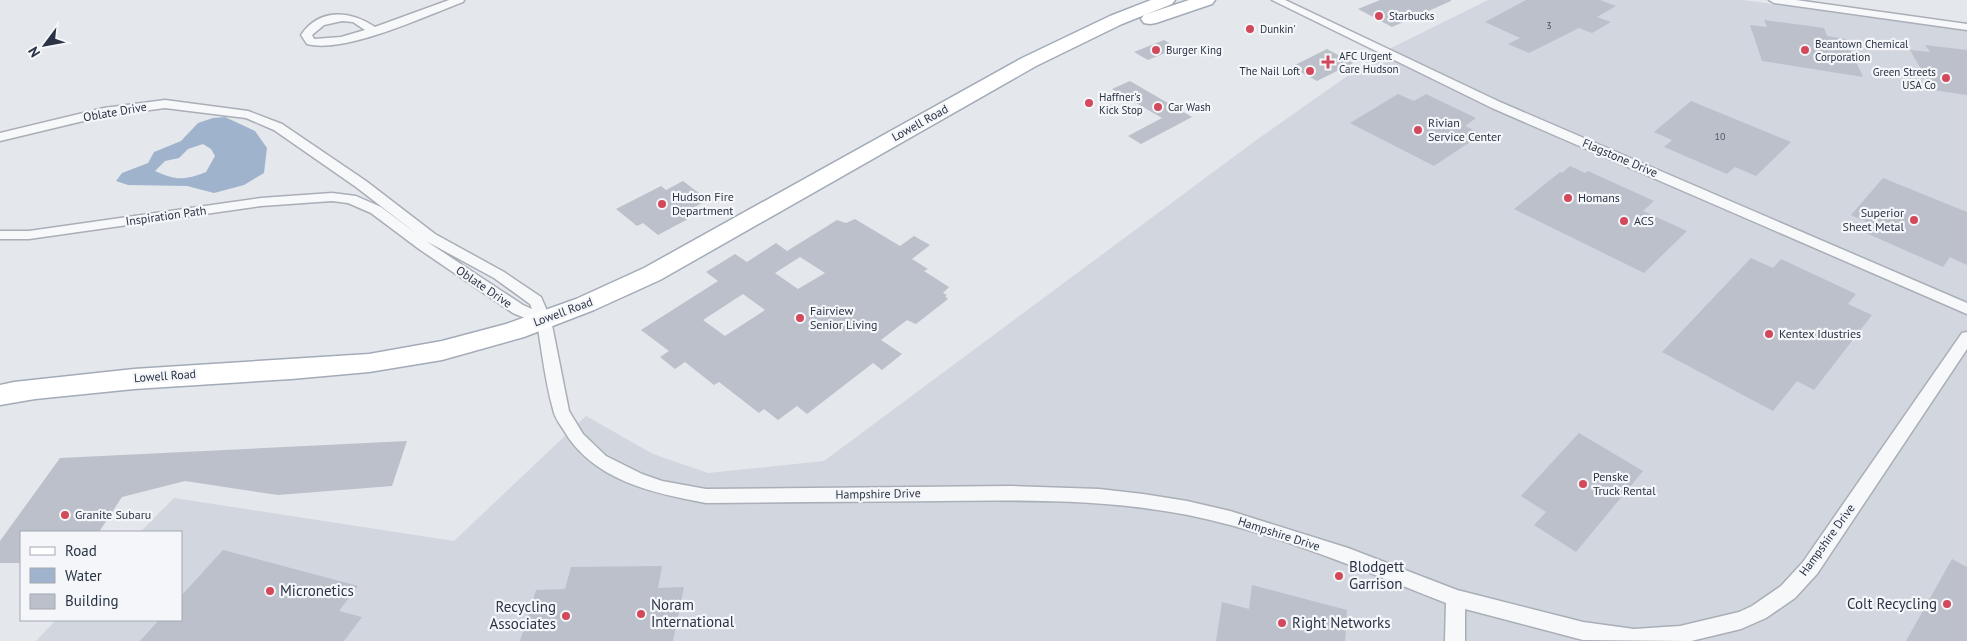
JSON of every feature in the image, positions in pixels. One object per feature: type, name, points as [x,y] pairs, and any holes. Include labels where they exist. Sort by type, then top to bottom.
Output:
[{"type":"main road","name":"Lowell Road","points":[[0,395],[120,379],[371,363],[421,355],[544,320],[623,288],[681,259],[1018,68],[1116,20],[1166,0]]},
{"type":"main road","name":"Lowell Road","points":[[1066,44],[1206,0]]},
{"type":"street","points":[[372,30],[356,19],[339,18],[313,26],[306,36],[311,42],[325,44],[343,40],[372,30],[458,0]]},
{"type":"street","name":"Flagstone Drive","points":[[1277,0],[1496,105],[1967,309]]},
{"type":"street","points":[[1774,0],[1967,27]]},
{"type":"street","name":"Oblate Drive","points":[[0,137],[104,112],[165,104],[248,115],[278,127],[361,184],[430,237],[523,290],[536,301],[544,320]]},
{"type":"street","points":[[332,198],[361,184]]},
{"type":"street","name":"Oblate Drive","points":[[332,198],[351,199],[376,210],[431,251],[518,309],[544,320]]},
{"type":"street","name":"Inspiration Path","points":[[0,235],[30,235],[261,202],[332,198]]},
{"type":"street","name":"Hampshire Drive","points":[[544,320],[562,411],[577,439],[600,461],[613,469],[662,488],[682,493],[715,496],[1012,493],[1099,496],[1143,501],[1230,518],[1348,556],[1456,598],[1583,631],[1634,638],[1680,635],[1722,626],[1759,612],[1788,592],[1810,568],[1967,337]]},
{"type":"street","points":[[1455,641],[1456,598]]},
{"type":"shaded area","points":[[1488,0],[1743,0],[1967,31],[1967,641],[36,641],[55,621],[182,621],[182,531],[141,531],[174,498],[454,541],[586,416],[653,454],[708,473],[824,461],[1255,141],[1377,55]]},
{"type":"water","points":[[225,117],[255,131],[267,148],[264,173],[244,185],[214,193],[187,186],[128,185],[116,181],[122,173],[148,163],[154,152],[181,141],[198,123],[213,118]],"holes":[[[203,144],[211,149],[215,156],[206,172],[192,177],[175,178],[155,171],[165,161],[179,158],[188,149]]]},
{"type":"building","points":[[1380,0],[1451,1],[1392,27],[1358,9]]},
{"type":"building","points":[[1526,0],[1600,0],[1616,6],[1597,17],[1611,22],[1592,33],[1579,28],[1529,53],[1508,44],[1520,38],[1485,22]]},
{"type":"building","name":"Beantown Chemical Corporation","points":[[1764,20],[1824,28],[1827,36],[1846,39],[1863,77],[1762,61],[1750,25],[1767,27]]},
{"type":"building","name":"Burger King","points":[[1164,40],[1177,48],[1148,60],[1134,52]]},
{"type":"building","name":"Green Streets USA Co","points":[[1925,45],[1967,50],[1967,95],[1933,90],[1910,50],[1930,52]]},
{"type":"building","name":"AFC Urgent Care Hudson","points":[[1327,49],[1353,63],[1317,81],[1291,67]]},
{"type":"building","name":"Car Wash","points":[[1130,81],[1192,117],[1141,144],[1128,136],[1162,118],[1112,89]]},
{"type":"building","name":"Rivian Service Center","points":[[1398,94],[1414,101],[1426,94],[1476,118],[1465,126],[1482,134],[1434,166],[1350,123]]},
{"type":"building","points":[[1691,101],[1791,142],[1756,176],[1735,167],[1727,174],[1664,147],[1672,140],[1654,132]]},
{"type":"building","points":[[1570,166],[1585,173],[1588,171],[1654,201],[1643,211],[1687,231],[1644,273],[1514,209]]},
{"type":"building","name":"Superior Sheet Metal","points":[[1883,178],[1967,212],[1967,265],[1950,257],[1943,267],[1866,233],[1873,225],[1851,215]]},
{"type":"building","name":"Hudson Fire Department","points":[[683,181],[708,200],[681,214],[688,219],[658,235],[643,223],[637,226],[616,209],[661,186],[666,190]]},
{"type":"building","name":"Fairview Senior Living","points":[[855,219],[900,246],[914,236],[930,245],[912,259],[928,269],[924,271],[949,287],[943,293],[947,295],[945,296],[948,299],[916,324],[907,320],[881,340],[902,354],[882,370],[873,363],[807,414],[797,406],[778,420],[764,409],[759,413],[719,382],[714,385],[685,362],[675,369],[660,357],[669,351],[641,330],[718,281],[706,272],[735,254],[747,262],[776,243],[787,251],[837,220],[846,223]],"holes":[[[800,257],[825,273],[798,289],[775,273]],[[743,294],[765,310],[725,336],[703,320]]]},
{"type":"building","name":"Kentex Idustries","points":[[1751,258],[1773,268],[1781,259],[1856,294],[1848,304],[1872,315],[1814,390],[1797,381],[1773,411],[1662,352]]},
{"type":"building","name":"Penske Truck Rental","points":[[1579,433],[1643,471],[1576,552],[1534,525],[1546,512],[1521,496]]},
{"type":"building","name":"Granite Subaru","points":[[407,441],[392,486],[278,495],[185,481],[122,497],[100,531],[20,531],[20,563],[0,563],[0,541],[60,458]]},
{"type":"building","name":"Micronetics","points":[[223,550],[358,586],[339,611],[362,617],[344,641],[140,641],[158,621],[182,621],[182,595]]},
{"type":"building","name":"Colt Recycling","points":[[1952,559],[1967,567],[1967,641],[1906,641]]},
{"type":"building","points":[[662,566],[658,588],[684,587],[673,641],[520,641],[536,590],[565,589],[571,567]]},
{"type":"building","name":"Right Networks","points":[[1252,585],[1347,610],[1345,641],[1216,641],[1222,602],[1249,609]]},
{"type":"place","name":"Starbucks","points":[[1379,16]]},
{"type":"place","name":"Dunkin'","points":[[1250,29]]},
{"type":"place","name":"Burger King","points":[[1156,50]]},
{"type":"place","name":"Beantown Chemical Corporation","points":[[1805,50]]},
{"type":"place","name":"AFC Urgent Care Hudson","points":[[1328,62]]},
{"type":"place","name":"The Nail Loft","points":[[1310,71]]},
{"type":"place","name":"Green Streets USA Co","points":[[1946,78]]},
{"type":"place","name":"Haffner's Kick Stop","points":[[1089,103]]},
{"type":"place","name":"Car Wash","points":[[1158,107]]},
{"type":"place","name":"Rivian Service Center","points":[[1418,130]]},
{"type":"place","name":"Homans","points":[[1568,198]]},
{"type":"place","name":"Hudson Fire Department","points":[[662,204]]},
{"type":"place","name":"Superior Sheet Metal","points":[[1914,220]]},
{"type":"place","name":"ACS","points":[[1624,221]]},
{"type":"place","name":"Fairview Senior Living","points":[[800,318]]},
{"type":"place","name":"Kentex Idustries","points":[[1769,334]]},
{"type":"place","name":"Penske Truck Rental","points":[[1583,484]]},
{"type":"place","name":"Granite Subaru","points":[[65,515]]},
{"type":"place","name":"Blodgett Garrison","points":[[1339,576]]},
{"type":"place","name":"Micronetics","points":[[270,591]]},
{"type":"place","name":"Colt Recycling","points":[[1947,604]]},
{"type":"place","name":"Noram International","points":[[641,614]]},
{"type":"place","name":"Recycling Associates","points":[[566,616]]},
{"type":"place","name":"Right Networks","points":[[1282,623]]}]
